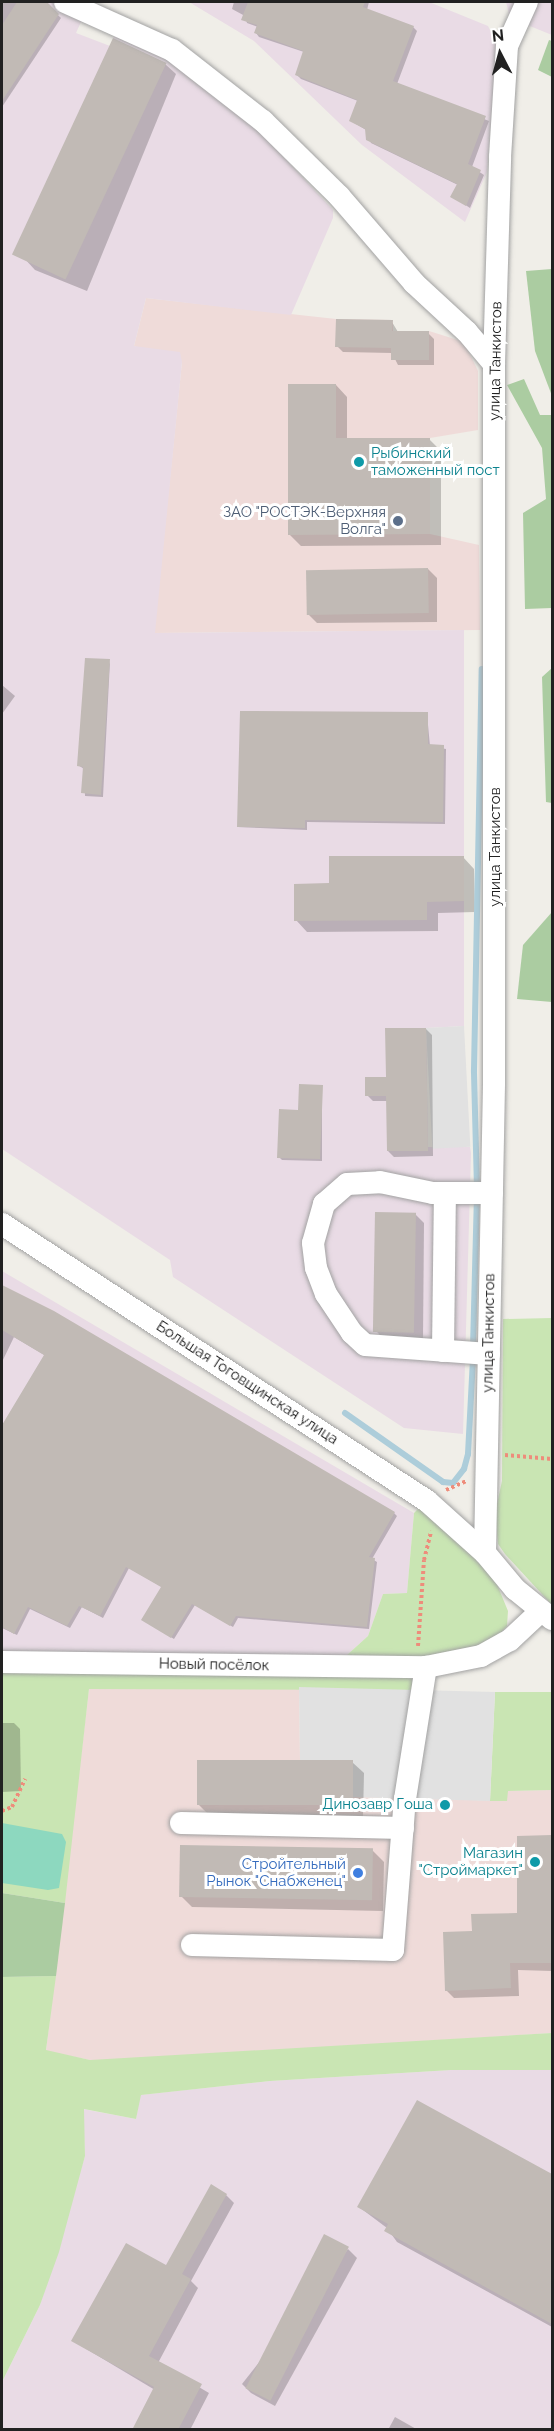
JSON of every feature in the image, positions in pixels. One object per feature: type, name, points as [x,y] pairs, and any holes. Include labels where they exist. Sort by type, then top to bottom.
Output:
[{"type":"street","points":[[65,2],[172,50],[263,121],[339,195],[414,283],[467,333],[494,364]]},
{"type":"street","name":"улица Танкистов","points":[[484,1553],[496,886],[494,364],[507,46],[527,2]]},
{"type":"street","points":[[489,1354],[376,1348],[360,1341],[326,1294],[316,1268],[313,1243],[324,1204],[348,1184],[381,1182],[445,1193],[492,1193]]},
{"type":"street","points":[[444,1351],[445,1193]]},
{"type":"street","name":"Большая Тоговщинская улица","points":[[2,1224],[396,1479],[427,1501],[484,1553]]},
{"type":"street","points":[[484,1553],[515,1589],[547,1615]]},
{"type":"street","name":"Новый посёлок","points":[[2,1662],[426,1667],[481,1656],[547,1615]]},
{"type":"street","points":[[192,1946],[393,1950],[403,1828],[426,1667]]},
{"type":"street","points":[[181,1823],[403,1828]]},
{"type":"path","points":[[500,1455],[501,1466]]},
{"type":"path","points":[[2,1811],[12,1807],[25,1779]]},
{"type":"shaded area","points":[[2,2],[90,2],[76,33],[110,46],[115,34],[169,57],[188,77],[260,132],[333,210],[333,218],[291,315],[146,298],[134,346],[180,352],[182,362],[155,633],[464,630],[464,1026],[426,1028],[428,1147],[470,1147],[471,1153],[463,1434],[404,1428],[173,1277],[170,1260],[2,1149]]},
{"type":"shaded area","points":[[189,2],[429,2],[488,26],[497,44],[487,172],[465,222],[362,145],[254,41]]},
{"type":"shaded area","points":[[506,2],[552,2],[552,35],[510,18]]},
{"type":"shaded area","points":[[146,298],[336,319],[393,320],[393,331],[429,331],[464,342],[478,371],[478,430],[430,438],[430,534],[479,545],[480,630],[154,633],[182,362],[134,346]]},
{"type":"shaded area","points":[[464,1026],[470,1147],[432,1149],[426,1028]]},
{"type":"shaded area","points":[[2,1271],[414,1513],[407,1593],[383,1594],[368,1636],[347,1655],[2,1651]]},
{"type":"shaded area","points":[[299,1687],[300,1760],[353,1760],[353,1797],[507,1801],[507,1791],[552,1790],[552,2033],[123,2060],[90,2060],[46,2051],[89,1689]]},
{"type":"shaded area","points":[[299,1687],[495,1692],[490,1801],[353,1797],[353,1760],[300,1760]]},
{"type":"shaded area","points":[[451,2070],[552,2070],[552,2429],[2,2429],[2,2382],[40,2305],[85,2156],[83,2109],[136,2119],[140,2095],[270,2081]]},
{"type":"green space","points":[[549,40],[552,41],[552,77],[538,70]]},
{"type":"green space","points":[[552,269],[552,396],[535,351],[526,271]]},
{"type":"green space","points":[[524,379],[540,415],[552,415],[552,608],[525,609],[523,513],[546,499],[542,448],[507,385]]},
{"type":"green space","points":[[552,668],[552,803],[546,802],[542,677]]},
{"type":"green space","points":[[552,912],[552,1002],[517,999],[523,945]]},
{"type":"green space","points":[[552,1318],[552,1605],[498,1544],[495,1513],[502,1481],[503,1319]]},
{"type":"green space","points":[[421,1506],[445,1525],[496,1582],[508,1611],[507,1626],[494,1640],[478,1648],[427,1659],[347,1655],[368,1636],[383,1594],[407,1593],[414,1513]]},
{"type":"green space","points":[[2,1670],[405,1674],[413,1678],[416,1690],[89,1689],[65,1903],[2,1893]]},
{"type":"green space","points":[[495,1692],[552,1692],[552,1790],[508,1791],[507,1801],[490,1801]]},
{"type":"green space","points":[[2,1823],[62,1834],[66,1842],[59,1888],[48,1890],[2,1883]]},
{"type":"green space","points":[[2,1893],[65,1903],[56,1976],[2,1977]]},
{"type":"green space","points":[[56,1976],[46,2050],[90,2060],[552,2033],[552,2070],[451,2070],[270,2081],[141,2095],[136,2119],[84,2109],[85,2156],[59,2252],[40,2305],[2,2382],[2,1977]]},
{"type":"building","points":[[17,2],[47,2],[59,14],[2,101],[2,25]]},
{"type":"building","points":[[248,2],[365,2],[363,7],[414,26],[393,81],[486,116],[468,164],[481,170],[466,206],[450,197],[457,184],[366,140],[365,129],[349,121],[357,100],[295,75],[303,51],[254,33],[257,25],[241,20]]},
{"type":"building","points":[[113,38],[166,63],[65,280],[12,255]]},
{"type":"building","points":[[336,319],[393,320],[392,331],[429,331],[429,360],[391,360],[391,348],[335,347]]},
{"type":"building","name":"Рыбинский таможенный пост","points":[[288,384],[336,384],[336,438],[430,438],[430,534],[288,535]]},
{"type":"building","points":[[428,568],[429,613],[307,615],[306,570]]},
{"type":"building","points":[[85,658],[110,659],[101,795],[81,793],[83,767],[77,766]]},
{"type":"building","points":[[240,711],[428,712],[428,744],[444,745],[443,822],[305,820],[305,828],[237,827]]},
{"type":"building","points":[[329,856],[464,856],[464,901],[427,902],[427,920],[294,921],[294,884],[329,883]]},
{"type":"building","points":[[385,1028],[426,1028],[428,1151],[387,1151],[386,1096],[365,1096],[365,1077],[386,1077]]},
{"type":"building","points":[[299,1084],[323,1085],[320,1159],[277,1158],[279,1109],[298,1110]]},
{"type":"building","points":[[375,1212],[416,1213],[414,1333],[373,1332]]},
{"type":"building","points":[[2,1285],[54,1311],[395,1512],[369,1557],[375,1558],[367,1627],[236,1616],[230,1626],[192,1604],[171,1638],[141,1620],[161,1587],[126,1567],[100,1616],[79,1606],[67,1626],[28,1607],[14,1634],[2,1627],[2,1425],[44,1355],[2,1330]]},
{"type":"building","points":[[197,1760],[353,1760],[353,1805],[197,1805]]},
{"type":"building","points":[[552,1835],[552,1963],[510,1963],[511,1988],[445,1991],[443,1932],[472,1931],[471,1914],[517,1913],[517,1836]]},
{"type":"building","points":[[180,1845],[373,1848],[372,1900],[179,1897]]},
{"type":"building","points":[[417,2100],[552,2174],[552,2324],[384,2231],[388,2224],[357,2207]]},
{"type":"building","points":[[211,2184],[227,2194],[182,2274],[191,2279],[149,2356],[202,2384],[178,2430],[132,2430],[154,2387],[71,2341],[126,2243],[166,2265]]},
{"type":"building","points":[[324,2234],[349,2247],[270,2401],[245,2388]]},
{"type":"waterway","points":[[477,1188],[474,1070],[482,669]]},
{"type":"waterway","points":[[473,1347],[477,1199]]},
{"type":"waterway","points":[[345,1413],[443,1482],[453,1483],[464,1469],[468,1454],[473,1358]]},
{"type":"place","name":"Рыбинский таможенный пост","points":[[359,462]]},
{"type":"place","name":"ЗАО \"РОСТЭК-Верхняя Волга\"","points":[[398,521]]},
{"type":"place","name":"Динозавр Гоша","points":[[445,1805]]},
{"type":"place","name":"Магазин \"Строймаркет\"","points":[[535,1862]]},
{"type":"place","name":"Стройтельный Рынок \"Снабженец\"","points":[[358,1873]]}]
